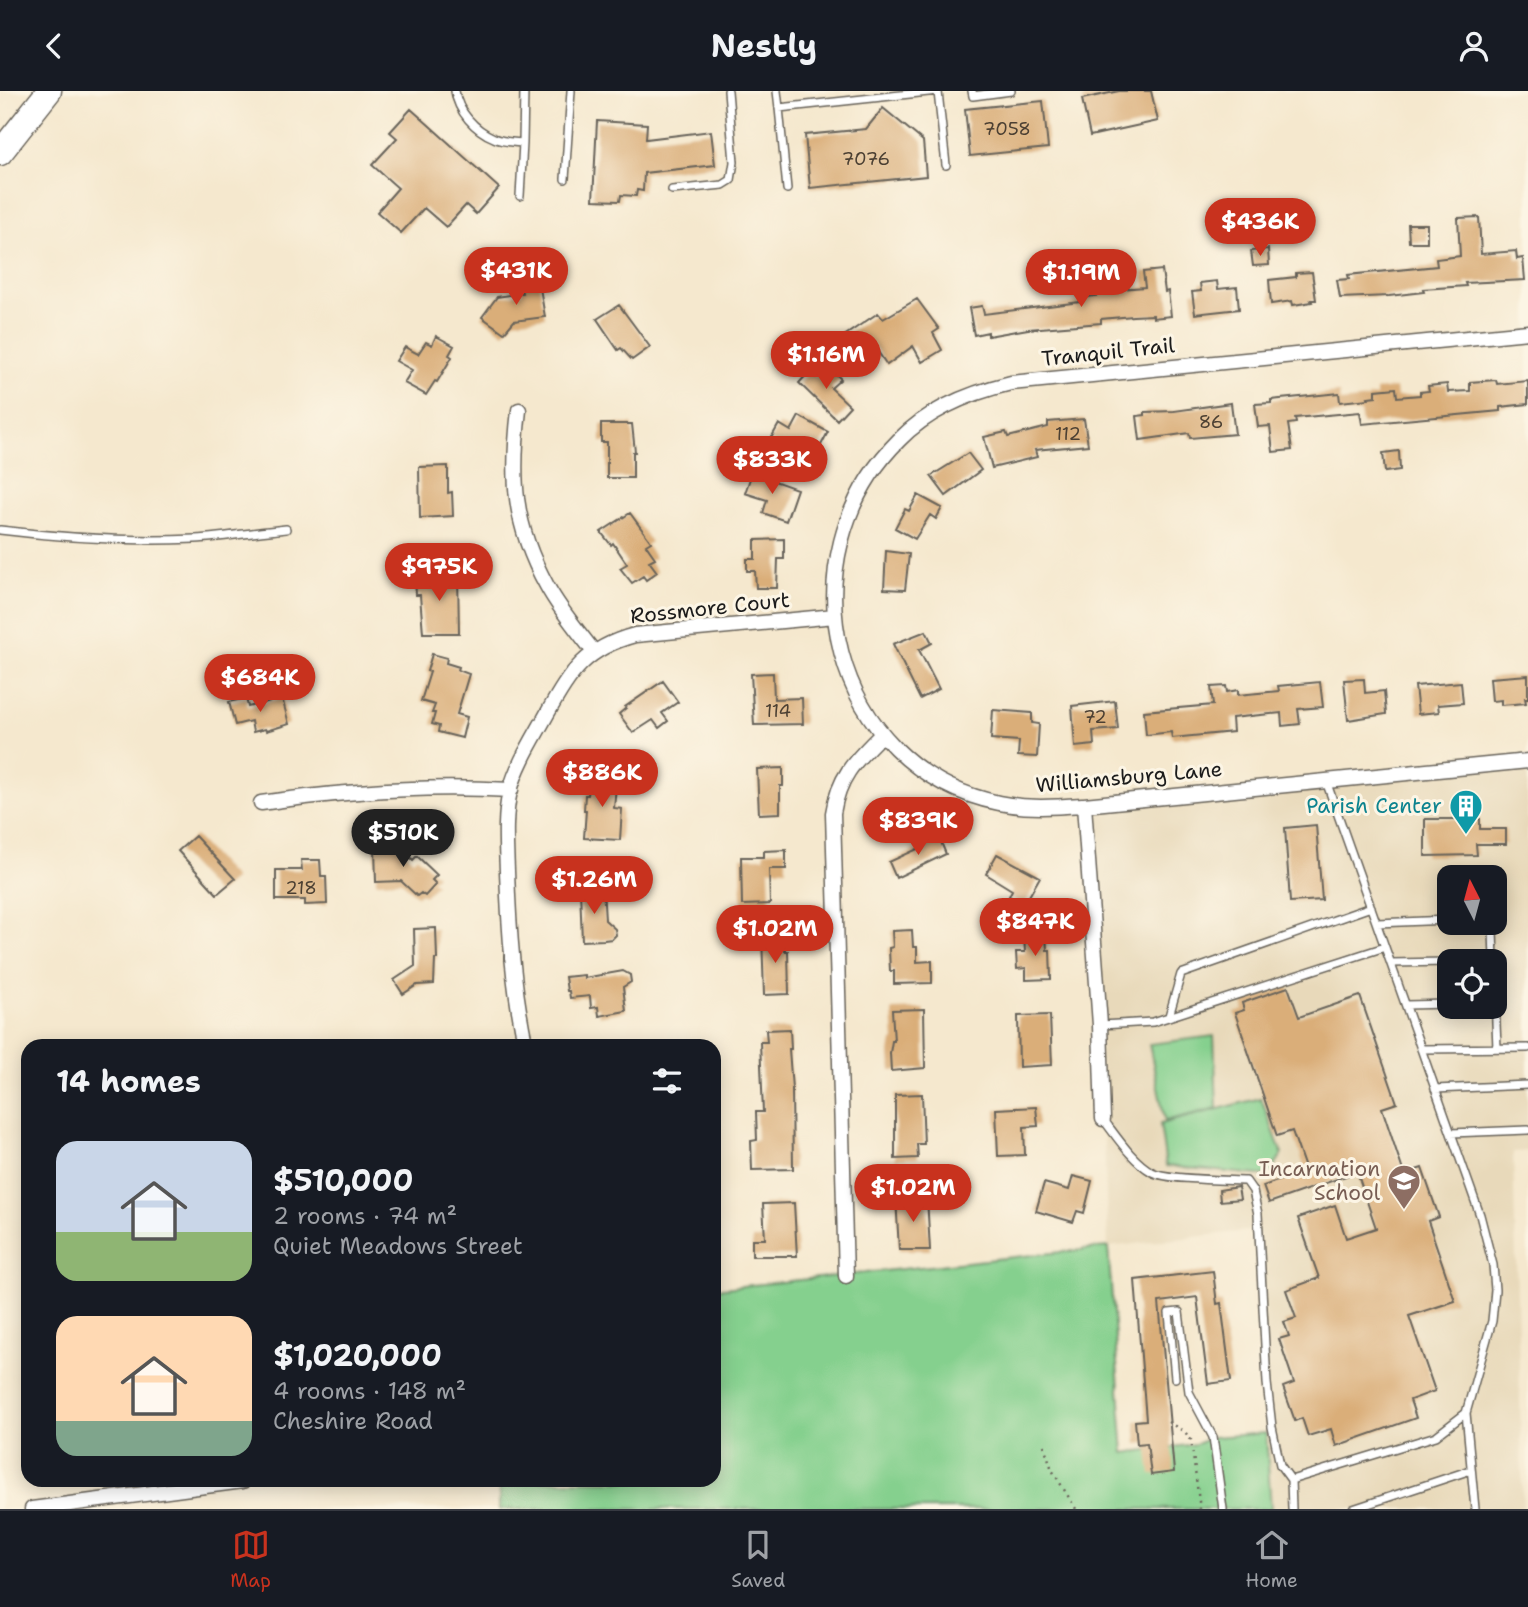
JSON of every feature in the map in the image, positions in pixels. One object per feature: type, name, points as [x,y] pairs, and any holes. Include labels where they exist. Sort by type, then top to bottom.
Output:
[{"type":"highway","points":[[0,153],[49,91]]},
{"type":"street","name":"Tranquil Trail","points":[[835,616],[835,568],[841,537],[853,506],[869,478],[900,439],[918,423],[963,397],[1011,383],[1528,332]]},
{"type":"street","points":[[519,409],[515,446],[515,489],[525,541],[548,589],[594,652]]},
{"type":"street","name":"Rossmore Court","points":[[525,1039],[515,986],[506,828],[511,790],[516,776],[567,678],[594,652],[635,635],[835,616]]},
{"type":"street","name":"Williamsburg Lane","points":[[835,616],[846,671],[855,693],[881,734],[922,769],[953,787],[973,795],[1023,807],[1084,805],[1528,761]]},
{"type":"street","points":[[846,1276],[833,813],[841,782],[853,763],[881,734]]},
{"type":"street","points":[[261,803],[322,796],[465,788],[511,790]]},
{"type":"street","points":[[1084,805],[1100,1025],[1103,1119]]},
{"type":"street","points":[[32,1509],[198,1487]]},
{"type":"lane","points":[[455,91],[457,104],[467,119],[495,139],[523,143]]},
{"type":"lane","points":[[520,196],[524,91]]},
{"type":"lane","points":[[565,179],[571,91]]},
{"type":"lane","points":[[672,190],[723,185],[731,180],[734,162],[727,91]]},
{"type":"lane","points":[[777,91],[787,189]]},
{"type":"lane","points":[[972,91],[973,96],[1011,91]]},
{"type":"lane","points":[[779,108],[938,92],[946,165]]},
{"type":"lane","points":[[0,530],[85,539],[128,540],[198,538],[286,529]]},
{"type":"lane","points":[[1326,780],[1480,1215],[1493,1265],[1495,1290],[1492,1321],[1466,1413],[1475,1509]]},
{"type":"lane","points":[[1169,1016],[1181,974],[1371,907]]},
{"type":"lane","points":[[1377,923],[1437,920]]},
{"type":"lane","points":[[1100,1025],[1153,1022],[1385,947]]},
{"type":"lane","points":[[1391,963],[1437,962]]},
{"type":"lane","points":[[1406,1005],[1437,1004]]},
{"type":"lane","points":[[1496,1019],[1497,1048]]},
{"type":"lane","points":[[1421,1049],[1528,1048]]},
{"type":"lane","points":[[1435,1089],[1528,1085]]},
{"type":"lane","points":[[1103,1119],[1130,1153],[1154,1173],[1193,1179],[1246,1181],[1253,1191],[1258,1214],[1266,1383],[1280,1465],[1291,1480],[1292,1509]]},
{"type":"lane","points":[[1451,1133],[1528,1130]]},
{"type":"lane","points":[[1175,1378],[1169,1313],[1179,1312],[1189,1391],[1213,1437],[1223,1509]]},
{"type":"lane","points":[[1291,1480],[1436,1436],[1466,1413]]},
{"type":"lane","points":[[1353,1509],[1471,1470]]},
{"type":"path","points":[[1168,1422],[1185,1431],[1191,1440],[1200,1509]]},
{"type":"path","points":[[1044,1445],[1052,1470],[1076,1509]]},
{"type":"shaded area","points":[[1528,761],[1528,1151],[1513,1152],[1523,1509],[1271,1509],[1254,1230],[1108,1247],[1100,1025],[1084,805]]},
{"type":"green space","points":[[1214,1036],[1217,1108],[1165,1121],[1149,1044]]},
{"type":"green space","points":[[1261,1098],[1282,1154],[1269,1176],[1166,1166],[1160,1124]]},
{"type":"green space","points":[[1108,1247],[1124,1453],[1196,1444],[1213,1437],[1266,1433],[1271,1509],[499,1509],[500,1487],[721,1487],[721,1288]]},
{"type":"building","points":[[1119,91],[1151,91],[1158,121],[1090,136],[1082,99]]},
{"type":"building","points":[[1043,101],[1048,148],[970,156],[965,109]]},
{"type":"building","points":[[883,108],[923,141],[926,176],[810,188],[805,135],[866,129]]},
{"type":"building","points":[[411,109],[499,188],[476,214],[466,205],[446,227],[424,208],[401,233],[377,212],[398,188],[372,165],[397,138],[390,132]]},
{"type":"building","points":[[597,121],[647,124],[646,139],[711,131],[715,165],[644,173],[643,191],[637,190],[636,196],[621,195],[620,201],[593,200]]},
{"type":"building","points":[[1479,217],[1481,254],[1516,251],[1517,259],[1523,258],[1525,280],[1465,283],[1466,286],[1423,289],[1424,292],[1340,298],[1337,280],[1349,279],[1348,275],[1437,266],[1436,259],[1460,256],[1458,218]]},
{"type":"building","points":[[1408,224],[1427,224],[1427,242],[1409,242]]},
{"type":"building","points":[[1268,249],[1269,265],[1253,266],[1251,251]]},
{"type":"building","points":[[1162,270],[1171,316],[1101,319],[1101,323],[1028,329],[988,336],[988,332],[974,335],[969,308],[982,306],[984,314],[1080,302],[1080,298],[1096,296],[1095,291],[1145,287],[1143,272]]},
{"type":"building","points":[[1312,272],[1316,300],[1293,305],[1292,301],[1271,304],[1269,280]]},
{"type":"building","points":[[1217,281],[1218,289],[1237,287],[1239,309],[1195,314],[1192,292],[1201,291],[1200,283]]},
{"type":"building","points":[[539,282],[545,317],[514,321],[504,333],[482,317],[497,297],[522,293],[520,285]]},
{"type":"building","points":[[917,299],[939,329],[933,333],[942,350],[922,362],[913,346],[887,365],[872,343],[855,355],[844,336],[878,313],[883,319]]},
{"type":"building","points":[[619,305],[650,347],[632,360],[621,348],[618,350],[597,319]]},
{"type":"building","points":[[436,336],[454,346],[449,355],[452,357],[426,395],[404,383],[412,370],[396,361],[405,347],[418,354],[426,342],[432,345]]},
{"type":"building","points":[[827,366],[841,379],[831,388],[850,406],[837,420],[799,383],[810,371],[816,377]]},
{"type":"building","points":[[1496,380],[1497,384],[1528,381],[1528,404],[1500,407],[1500,411],[1362,424],[1360,412],[1295,418],[1296,423],[1288,424],[1292,450],[1273,452],[1270,426],[1258,427],[1255,404],[1271,403],[1271,400],[1339,393],[1340,402],[1369,399],[1368,397],[1376,396],[1376,390],[1396,388],[1397,397],[1420,395],[1420,392],[1429,391],[1428,386],[1447,384],[1448,392],[1470,391],[1470,382]]},
{"type":"building","points":[[1231,403],[1235,434],[1190,438],[1189,433],[1140,440],[1137,416],[1145,415],[1145,412]]},
{"type":"building","points":[[799,416],[828,432],[818,451],[803,443],[792,464],[775,454],[779,445],[770,440],[779,424],[791,431]]},
{"type":"building","points":[[1084,419],[1088,445],[1035,450],[1037,457],[992,468],[984,437],[1006,432],[1008,437],[1048,427],[1048,422]]},
{"type":"building","points":[[601,424],[632,424],[635,452],[633,478],[607,478],[607,442],[601,442]]},
{"type":"building","points":[[1399,451],[1400,470],[1385,472],[1383,453]]},
{"type":"building","points":[[968,453],[981,470],[946,496],[931,476]]},
{"type":"building","points":[[448,466],[448,493],[452,492],[453,516],[420,518],[419,467]]},
{"type":"building","points":[[752,473],[797,489],[786,521],[763,513],[767,500],[745,493]]},
{"type":"building","points":[[918,495],[942,508],[936,519],[930,515],[915,539],[895,528],[905,509],[909,511]]},
{"type":"building","points":[[630,513],[651,542],[646,545],[655,558],[649,561],[657,572],[646,580],[643,576],[632,583],[620,568],[627,564],[613,543],[611,545],[601,532]]},
{"type":"building","points":[[784,539],[784,559],[778,559],[777,588],[756,588],[755,571],[747,571],[747,559],[755,559],[755,540]]},
{"type":"building","points":[[886,551],[909,554],[905,590],[884,589]]},
{"type":"building","points":[[458,575],[459,633],[423,633],[420,595],[416,595],[415,577]]},
{"type":"building","points":[[926,631],[932,643],[919,650],[939,689],[920,699],[893,644]]},
{"type":"building","points":[[432,654],[447,658],[446,663],[469,674],[457,714],[467,717],[462,738],[438,732],[439,726],[432,724],[435,705],[421,701],[430,672],[427,671]]},
{"type":"building","points":[[773,673],[774,699],[802,698],[803,724],[754,725],[751,674]]},
{"type":"building","points":[[1528,675],[1526,703],[1501,705],[1501,700],[1492,701],[1490,678]]},
{"type":"building","points":[[1364,679],[1365,693],[1384,691],[1386,714],[1348,720],[1344,680]]},
{"type":"building","points":[[663,681],[678,702],[662,713],[668,721],[659,728],[653,720],[633,733],[619,714]]},
{"type":"building","points":[[1320,682],[1323,707],[1298,709],[1300,724],[1282,726],[1281,713],[1232,718],[1233,732],[1172,738],[1171,732],[1146,735],[1144,711],[1213,705],[1211,687],[1226,686],[1227,692],[1238,690],[1238,695],[1279,691],[1278,686]]},
{"type":"building","points":[[1461,682],[1463,703],[1438,705],[1439,712],[1418,714],[1415,686]]},
{"type":"building","points":[[246,698],[248,707],[282,698],[289,724],[253,732],[251,721],[235,725],[229,702]]},
{"type":"building","points":[[1115,701],[1118,729],[1093,731],[1094,745],[1075,747],[1072,706]]},
{"type":"building","points":[[993,710],[1032,713],[1032,723],[1039,724],[1037,757],[1018,756],[1019,741],[991,739]]},
{"type":"building","points":[[783,768],[780,813],[759,814],[757,769]]},
{"type":"building","points":[[591,773],[617,775],[614,808],[622,809],[620,840],[584,838],[585,795],[588,795]]},
{"type":"building","name":"Parish Center","points":[[1425,819],[1480,819],[1480,829],[1506,829],[1506,844],[1476,844],[1477,855],[1425,856]]},
{"type":"building","points":[[1316,825],[1322,900],[1290,902],[1285,828]]},
{"type":"building","points":[[938,835],[946,854],[896,878],[889,862],[922,847],[920,842]]},
{"type":"building","points":[[195,836],[235,879],[217,894],[178,851]]},
{"type":"building","points":[[396,843],[413,860],[417,856],[437,875],[432,880],[436,884],[425,896],[421,893],[417,896],[401,881],[376,882],[375,847]]},
{"type":"building","points":[[786,850],[786,869],[769,869],[770,904],[742,905],[741,857],[764,857],[764,851]]},
{"type":"building","points":[[997,854],[1040,877],[1024,905],[1009,896],[1012,890],[986,874]]},
{"type":"building","points":[[301,860],[320,860],[321,876],[326,876],[327,904],[305,905],[305,900],[276,900],[276,870],[302,870]]},
{"type":"building","points":[[603,888],[605,920],[615,929],[616,935],[612,939],[582,941],[580,889]]},
{"type":"building","points":[[436,928],[437,959],[434,984],[417,985],[403,994],[394,980],[415,966],[414,929]]},
{"type":"building","points":[[912,930],[913,947],[917,947],[917,962],[932,961],[932,983],[894,984],[894,971],[890,971],[889,948],[893,947],[892,931]]},
{"type":"building","points":[[762,934],[784,934],[785,951],[788,951],[789,994],[764,995]]},
{"type":"building","points":[[1046,935],[1047,950],[1050,950],[1051,979],[1026,980],[1026,968],[1017,969],[1016,952],[1025,952],[1024,936]]},
{"type":"building","points":[[623,971],[630,975],[631,982],[623,987],[626,1011],[599,1016],[598,1007],[591,1008],[590,996],[570,998],[565,977],[584,975],[584,978]]},
{"type":"building","name":"Incarnation School","points":[[1288,987],[1299,1017],[1360,996],[1397,1103],[1382,1108],[1404,1174],[1422,1168],[1439,1217],[1428,1221],[1455,1301],[1409,1316],[1435,1391],[1410,1400],[1416,1418],[1336,1446],[1331,1429],[1308,1436],[1302,1418],[1295,1421],[1283,1387],[1294,1383],[1279,1339],[1289,1336],[1284,1322],[1296,1318],[1286,1290],[1319,1278],[1298,1218],[1335,1205],[1346,1238],[1376,1228],[1357,1172],[1269,1203],[1263,1186],[1306,1171],[1292,1131],[1277,1136],[1235,1013],[1244,1010],[1242,1003]]},
{"type":"building","points":[[924,1009],[925,1068],[891,1071],[890,1053],[894,1041],[892,1010]]},
{"type":"building","points":[[1050,1015],[1052,1065],[1019,1067],[1018,1016]]},
{"type":"building","points":[[790,1029],[793,1169],[752,1170],[751,1141],[757,1140],[756,1112],[763,1112],[760,1042],[767,1042],[766,1030]]},
{"type":"building","points":[[922,1094],[924,1144],[917,1144],[918,1158],[895,1159],[895,1095]]},
{"type":"building","points":[[1036,1107],[1038,1126],[1024,1127],[1025,1155],[998,1156],[996,1109]]},
{"type":"building","points":[[1073,1176],[1092,1181],[1084,1213],[1077,1211],[1073,1222],[1036,1211],[1044,1183],[1069,1190]]},
{"type":"building","points":[[1238,1187],[1240,1199],[1220,1201],[1219,1190]]},
{"type":"building","points":[[896,1197],[927,1197],[930,1250],[899,1250]]},
{"type":"building","points":[[794,1203],[797,1256],[752,1256],[752,1239],[765,1239],[763,1204]]},
{"type":"building","points":[[1213,1271],[1217,1304],[1221,1303],[1231,1381],[1208,1384],[1197,1297],[1159,1302],[1174,1472],[1151,1475],[1147,1443],[1137,1444],[1135,1421],[1146,1420],[1135,1280]]},
{"type":"place","name":"Parish Center","points":[[1466,836]]},
{"type":"place","name":"Incarnation School","points":[[1404,1211]]}]
